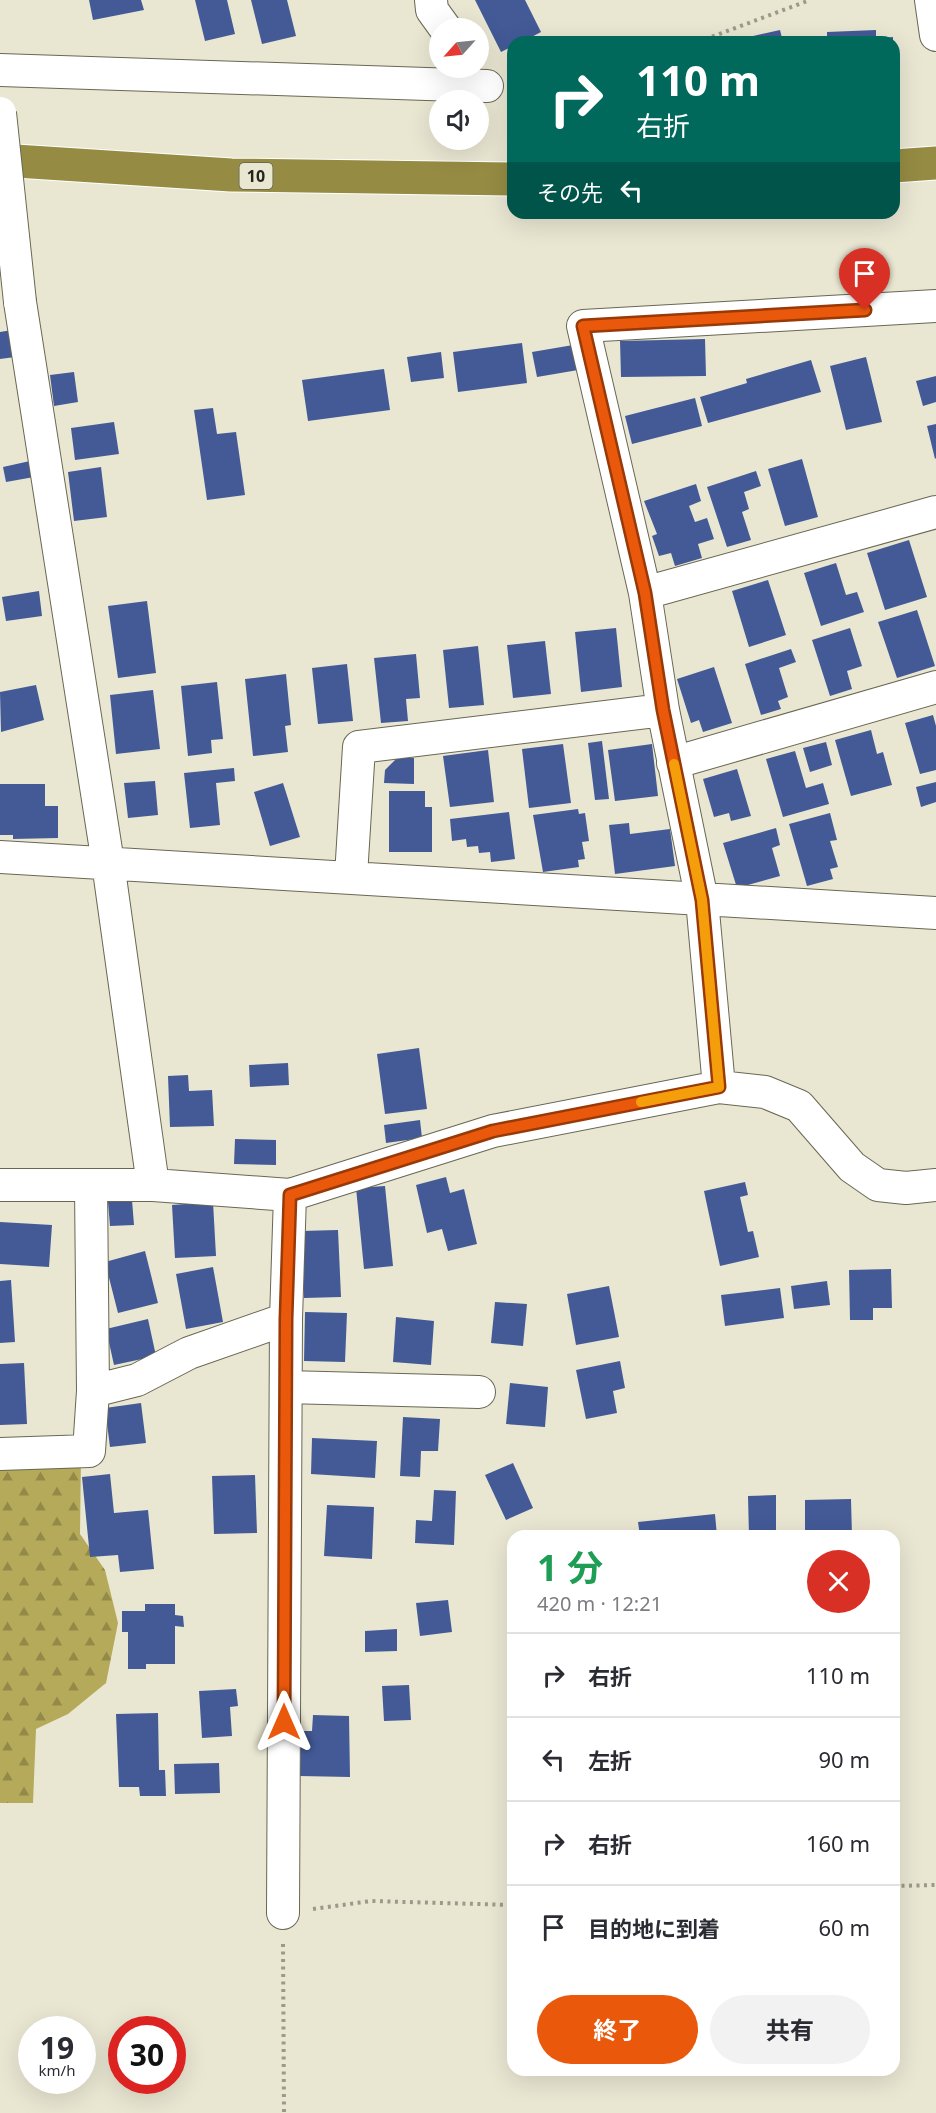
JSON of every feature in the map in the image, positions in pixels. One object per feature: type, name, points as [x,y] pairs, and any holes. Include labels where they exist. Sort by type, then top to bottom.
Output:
[{"type":"highway","name":"10","points":[[0,160],[231,176],[507,179]]},
{"type":"highway","points":[[900,166],[936,163]]},
{"type":"street","points":[[431,0],[432,10],[438,18]]},
{"type":"street","points":[[936,1],[932,0],[936,35]]},
{"type":"street","points":[[0,70],[487,87],[480,78]]},
{"type":"street","points":[[0,113],[15,316],[108,863],[153,1185]]},
{"type":"street","points":[[719,1087],[702,900],[663,710],[645,593],[583,326],[936,306]]},
{"type":"street","points":[[645,593],[936,512]]},
{"type":"street","points":[[674,764],[936,687]]},
{"type":"street","points":[[351,876],[359,747],[663,710]]},
{"type":"street","points":[[0,857],[351,876],[936,913]]},
{"type":"street","points":[[0,1185],[153,1185],[290,1195],[493,1131],[719,1087],[765,1092],[799,1106],[852,1167],[878,1185],[906,1188],[936,1185]]},
{"type":"street","points":[[0,1454],[89,1451],[93,1391],[91,1186]]},
{"type":"street","points":[[283,1913],[286,1319],[290,1195]]},
{"type":"street","points":[[93,1391],[137,1380],[189,1353],[286,1319]]},
{"type":"street","points":[[286,1387],[479,1392]]},
{"type":"path","points":[[714,36],[810,0]]},
{"type":"path","points":[[900,1886],[936,1885]]},
{"type":"path","points":[[284,2113],[283,1913],[371,1901],[507,1905]]},
{"type":"green space","points":[[81,1456],[80,1534],[105,1570],[118,1623],[106,1683],[68,1714],[36,1729],[33,1803],[0,1803],[0,1462]]},
{"type":"building","points":[[89,0],[141,0],[144,10],[93,20]]},
{"type":"building","points":[[195,0],[227,0],[235,34],[205,41]]},
{"type":"building","points":[[251,0],[287,0],[296,36],[262,44]]},
{"type":"building","points":[[475,0],[525,0],[541,32],[533,36],[507,36],[507,49],[501,52],[489,28],[489,18],[484,18]]},
{"type":"building","points":[[780,30],[782,36],[753,36]]},
{"type":"building","points":[[876,30],[876,36],[827,36],[827,32]]},
{"type":"building","points":[[12,330],[15,357],[0,359],[0,332]]},
{"type":"building","points":[[705,339],[706,376],[621,377],[620,341]]},
{"type":"building","points":[[522,343],[527,383],[458,392],[453,352]]},
{"type":"building","points":[[579,344],[584,369],[537,377],[532,352]]},
{"type":"building","points":[[441,352],[444,378],[411,382],[407,357]]},
{"type":"building","points":[[866,357],[882,422],[846,430],[830,366]]},
{"type":"building","points":[[811,360],[821,392],[708,423],[700,397],[747,383],[746,379]]},
{"type":"building","points":[[384,369],[390,410],[308,421],[302,380]]},
{"type":"building","points":[[74,372],[78,402],[54,406],[50,375]]},
{"type":"building","points":[[936,376],[936,402],[923,406],[916,381]]},
{"type":"building","points":[[695,398],[702,426],[632,444],[625,416]]},
{"type":"building","points":[[213,408],[217,434],[236,432],[245,495],[207,500],[194,410]]},
{"type":"building","points":[[114,422],[119,454],[75,460],[71,428]]},
{"type":"building","points":[[936,424],[936,458],[935,459],[927,426]]},
{"type":"building","points":[[802,459],[818,517],[785,526],[768,469]]},
{"type":"building","points":[[30,461],[34,477],[6,482],[3,467]]},
{"type":"building","points":[[101,467],[107,517],[74,521],[68,472]]},
{"type":"building","points":[[756,471],[761,486],[744,492],[749,509],[742,512],[751,540],[727,547],[707,487]]},
{"type":"building","points":[[696,484],[701,501],[689,506],[695,522],[707,518],[714,539],[698,544],[702,558],[675,566],[671,553],[659,556],[652,536],[657,534],[644,501]]},
{"type":"building","points":[[909,540],[927,597],[885,610],[867,553]]},
{"type":"building","points":[[836,563],[846,595],[857,592],[864,612],[821,626],[804,573]]},
{"type":"building","points":[[768,580],[786,635],[749,647],[732,591]]},
{"type":"building","points":[[39,591],[42,616],[6,621],[2,597]]},
{"type":"building","points":[[147,601],[156,673],[118,678],[108,606]]},
{"type":"building","points":[[917,610],[935,666],[897,678],[878,622]]},
{"type":"building","points":[[616,628],[622,687],[581,692],[575,632]]},
{"type":"building","points":[[850,628],[862,666],[847,671],[852,689],[830,696],[812,640]]},
{"type":"building","points":[[545,641],[551,694],[513,698],[507,645]]},
{"type":"building","points":[[478,646],[484,705],[449,708],[443,650]]},
{"type":"building","points":[[791,649],[796,662],[779,668],[788,697],[778,701],[781,709],[761,715],[745,664]]},
{"type":"building","points":[[416,654],[420,698],[406,699],[408,721],[381,723],[374,658]]},
{"type":"building","points":[[347,664],[353,721],[318,724],[312,668]]},
{"type":"building","points":[[714,667],[732,723],[703,732],[699,720],[691,723],[677,679]]},
{"type":"building","points":[[286,674],[291,725],[285,726],[288,752],[253,756],[245,679]]},
{"type":"building","points":[[217,682],[223,739],[211,740],[212,753],[188,756],[181,686]]},
{"type":"building","points":[[36,685],[44,720],[1,732],[0,692]]},
{"type":"building","points":[[153,690],[160,749],[116,754],[110,695]]},
{"type":"building","points":[[933,715],[936,726],[936,770],[920,774],[905,723]]},
{"type":"building","points":[[871,730],[877,754],[883,752],[892,785],[851,796],[835,740]]},
{"type":"building","points":[[602,741],[609,799],[595,800],[588,743]]},
{"type":"building","points":[[826,742],[832,765],[810,772],[803,748]]},
{"type":"building","points":[[563,744],[571,803],[529,808],[522,749]]},
{"type":"building","points":[[652,744],[658,796],[615,801],[608,750]]},
{"type":"building","points":[[488,750],[494,802],[450,807],[443,756]]},
{"type":"building","points":[[795,751],[806,788],[823,783],[829,804],[783,817],[766,759]]},
{"type":"building","points":[[397,758],[414,758],[414,784],[384,783],[385,770]]},
{"type":"building","points":[[234,768],[235,781],[216,783],[220,825],[190,828],[184,773]]},
{"type":"building","points":[[737,769],[751,816],[731,821],[729,813],[714,817],[703,779]]},
{"type":"building","points":[[155,781],[158,815],[128,818],[124,783]]},
{"type":"building","points":[[936,782],[936,802],[921,807],[916,787]]},
{"type":"building","points":[[283,783],[300,837],[270,846],[254,792]]},
{"type":"building","points":[[0,784],[45,784],[45,806],[58,806],[58,838],[13,839],[13,835],[0,835]]},
{"type":"building","points":[[389,791],[425,791],[425,807],[432,807],[432,852],[389,852]]},
{"type":"building","points":[[578,809],[579,814],[585,813],[589,841],[582,842],[585,859],[578,860],[579,867],[543,872],[533,815]]},
{"type":"building","points":[[509,812],[515,859],[491,862],[490,852],[479,853],[478,846],[467,847],[466,839],[452,841],[450,819]]},
{"type":"building","points":[[830,813],[837,840],[830,841],[838,867],[830,869],[833,879],[807,886],[789,824]]},
{"type":"building","points":[[629,823],[630,834],[670,829],[675,866],[615,874],[609,825]]},
{"type":"building","points":[[776,828],[780,845],[772,848],[780,876],[737,888],[723,843]]},
{"type":"building","points":[[419,1048],[427,1109],[385,1114],[377,1054]]},
{"type":"building","points":[[288,1063],[289,1085],[250,1087],[249,1065]]},
{"type":"building","points":[[188,1075],[189,1091],[212,1090],[214,1126],[170,1127],[168,1076]]},
{"type":"building","points":[[420,1120],[422,1138],[386,1143],[384,1125]]},
{"type":"building","points":[[235,1139],[276,1140],[276,1165],[234,1164]]},
{"type":"building","points":[[446,1177],[450,1193],[464,1189],[477,1244],[448,1251],[442,1229],[427,1233],[416,1185]]},
{"type":"building","points":[[745,1182],[748,1195],[740,1197],[748,1232],[753,1231],[759,1257],[720,1266],[704,1191]]},
{"type":"building","points":[[385,1186],[393,1266],[364,1269],[356,1188]]},
{"type":"building","points":[[132,1200],[134,1225],[110,1226],[108,1202]]},
{"type":"building","points":[[213,1202],[216,1256],[175,1258],[172,1205]]},
{"type":"building","points":[[0,1222],[52,1225],[49,1267],[0,1264]]},
{"type":"building","points":[[338,1230],[341,1297],[304,1298],[301,1231]]},
{"type":"building","points":[[145,1251],[158,1303],[118,1313],[105,1262]]},
{"type":"building","points":[[213,1267],[223,1322],[186,1329],[176,1274]]},
{"type":"building","points":[[891,1269],[892,1308],[873,1308],[873,1320],[850,1320],[849,1270]]},
{"type":"building","points":[[11,1280],[15,1342],[0,1343],[0,1281]]},
{"type":"building","points":[[827,1281],[830,1305],[794,1309],[791,1286]]},
{"type":"building","points":[[609,1286],[619,1337],[576,1345],[567,1294]]},
{"type":"building","points":[[780,1288],[784,1318],[725,1326],[721,1295]]},
{"type":"building","points":[[495,1302],[527,1304],[523,1346],[491,1343]]},
{"type":"building","points":[[305,1312],[347,1313],[345,1362],[304,1361]]},
{"type":"building","points":[[396,1317],[434,1321],[431,1365],[393,1362]]},
{"type":"building","points":[[148,1319],[156,1356],[114,1365],[106,1329]]},
{"type":"building","points":[[620,1361],[625,1388],[613,1391],[617,1413],[586,1419],[576,1370]]},
{"type":"building","points":[[24,1363],[27,1424],[0,1425],[0,1364]]},
{"type":"building","points":[[510,1383],[548,1387],[545,1427],[506,1424]]},
{"type":"building","points":[[141,1403],[146,1443],[110,1447],[105,1408]]},
{"type":"building","points":[[403,1417],[440,1419],[438,1451],[421,1451],[420,1477],[400,1476]]},
{"type":"building","points":[[312,1438],[377,1441],[375,1478],[311,1474]]},
{"type":"building","points":[[513,1463],[533,1508],[506,1520],[485,1475]]},
{"type":"building","points":[[110,1474],[114,1513],[148,1510],[154,1569],[120,1572],[118,1555],[90,1557],[82,1477]]},
{"type":"building","points":[[255,1475],[257,1533],[214,1534],[212,1476]]},
{"type":"building","points":[[434,1490],[456,1491],[454,1545],[415,1543],[416,1520],[432,1521]]},
{"type":"building","points":[[776,1495],[776,1530],[749,1530],[748,1496]]},
{"type":"building","points":[[851,1499],[852,1530],[805,1530],[805,1500]]},
{"type":"building","points":[[327,1505],[374,1507],[372,1559],[324,1556]]},
{"type":"building","points":[[715,1514],[716,1530],[639,1530],[638,1522]]},
{"type":"building","points":[[448,1600],[452,1632],[420,1636],[416,1603]]},
{"type":"building","points":[[145,1604],[175,1604],[175,1615],[183,1616],[184,1627],[175,1626],[175,1664],[146,1664],[146,1669],[128,1669],[128,1632],[122,1632],[122,1611],[145,1611]]},
{"type":"building","points":[[397,1629],[397,1651],[365,1652],[365,1631]]},
{"type":"building","points":[[409,1685],[411,1720],[384,1721],[382,1686]]},
{"type":"building","points":[[236,1689],[238,1706],[230,1707],[232,1736],[202,1738],[199,1691]]},
{"type":"building","points":[[158,1713],[159,1770],[165,1770],[166,1796],[140,1796],[139,1787],[119,1787],[116,1714]]},
{"type":"building","points":[[313,1715],[349,1716],[350,1777],[300,1776],[301,1731],[312,1731]]},
{"type":"building","points":[[219,1763],[220,1793],[175,1794],[174,1764]]},
{"type":"slow traffic","points":[[641,1102],[719,1087],[702,900],[674,764]]},
{"type":"route","points":[[284,1722],[286,1319],[290,1195],[493,1131],[719,1087],[702,900],[663,710],[645,593],[583,326],[865,310]]}]
